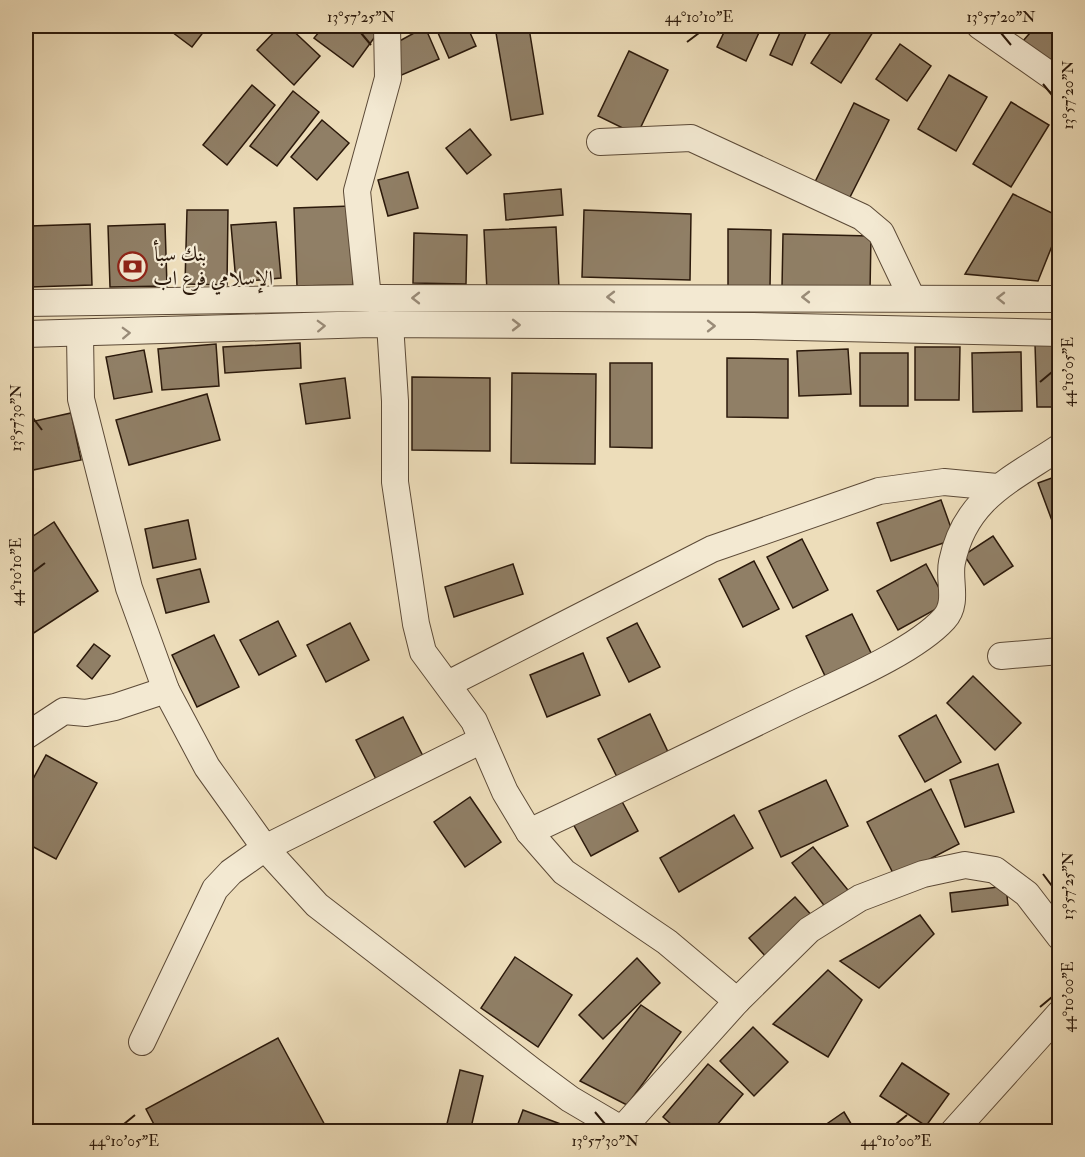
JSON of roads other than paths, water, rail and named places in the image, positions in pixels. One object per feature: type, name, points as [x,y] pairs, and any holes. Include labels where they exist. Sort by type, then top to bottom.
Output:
[{"type":"street","points":[[368,298],[357,191],[388,78],[387,26]]},
{"type":"street","points":[[980,26],[1059,82]]},
{"type":"street","points":[[600,142],[691,138],[851,212],[881,233],[911,296]]},
{"type":"street","points":[[26,303],[368,298],[911,296],[1059,298]]},
{"type":"street","points":[[390,324],[395,401],[394,482],[416,624],[423,652],[474,721],[505,792],[529,832],[564,872],[668,942],[737,1001]]},
{"type":"street","points":[[26,334],[80,335],[390,324],[753,326],[1059,333]]},
{"type":"street","points":[[80,335],[81,399],[129,588],[166,690],[207,767],[265,848],[317,905],[555,1088],[625,1130],[737,1001],[809,930],[860,898],[922,874],[965,865],[995,870],[1027,894],[1059,938]]},
{"type":"street","points":[[529,832],[866,670],[923,636],[946,617],[953,597],[951,564],[958,537],[975,508],[997,488],[1059,447]]},
{"type":"street","points":[[448,684],[712,549],[879,491],[944,482],[997,488]]},
{"type":"street","points":[[1001,656],[1059,651]]},
{"type":"street","points":[[26,736],[64,711],[86,713],[115,707],[166,690]]},
{"type":"street","points":[[142,1042],[215,889],[231,872],[265,848],[482,740]]},
{"type":"street","points":[[953,1131],[1059,1013]]},
{"type":"place","name":"بنك سبأ الإسلامي فرع اب","points":[[132,266]]}]
